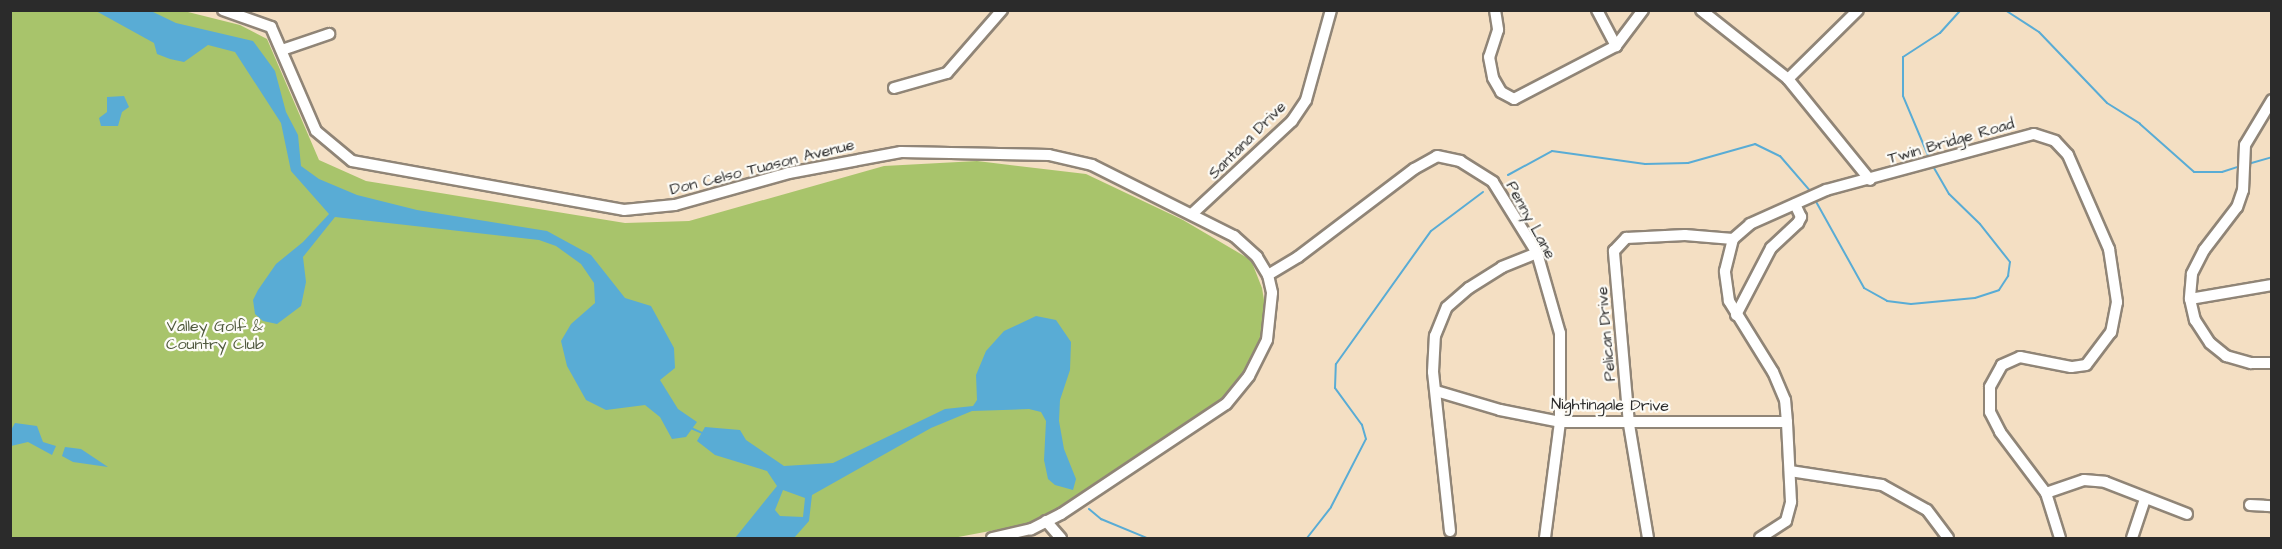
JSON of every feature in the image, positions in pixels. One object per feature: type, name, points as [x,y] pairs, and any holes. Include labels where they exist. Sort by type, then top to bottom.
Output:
[{"type":"street","name":"Don Celso Tuason Avenue","points":[[223,10],[271,27],[316,131],[352,161],[624,210],[675,205],[789,173],[901,152],[1049,155],[1092,165],[1193,213],[1234,237],[1257,257],[1268,275],[1272,307],[1268,340],[1250,376],[1226,404],[1046,521],[992,538]]},
{"type":"street","points":[[990,27],[991,10]]},
{"type":"street","points":[[894,88],[947,74],[990,27],[1002,10]]},
{"type":"street","name":"Santana Drive","points":[[1193,213],[1292,121],[1306,100],[1331,10]]},
{"type":"street","points":[[1495,10],[1497,30],[1490,57],[1493,78],[1501,92],[1514,99],[1616,46],[1644,10]]},
{"type":"street","points":[[1597,10],[1616,46]]},
{"type":"street","points":[[1701,10],[1788,79],[1870,180]]},
{"type":"street","points":[[1788,79],[1858,10]]},
{"type":"street","points":[[282,50],[329,34]]},
{"type":"street","points":[[2271,100],[2248,138],[2242,159],[2244,177],[2237,207],[2204,250],[2192,274],[2190,299],[2195,320],[2210,343],[2226,356],[2250,363],[2271,363]]},
{"type":"street","name":"Twin Bridge Road","points":[[1733,239],[1750,224],[1826,190],[1870,180],[2020,136],[2034,134],[2055,141],[2068,155],[2109,249],[2117,302],[2111,332],[2086,365],[2071,367],[2020,357],[2002,365],[1990,387],[1990,412],[2000,432],[2046,493],[2060,538]]},
{"type":"street","name":"Penny Lane","points":[[1268,275],[1298,257],[1414,168],[1437,156],[1460,161],[1493,182],[1536,253],[1560,333],[1560,422],[1545,538]]},
{"type":"street","points":[[1736,315],[1772,248],[1798,223],[1801,217],[1797,203]]},
{"type":"street","name":"Pelican Drive","points":[[1648,538],[1629,424],[1614,251],[1626,238],[1685,235],[1733,239]]},
{"type":"street","points":[[1733,239],[1725,285],[1736,315],[1773,372],[1785,400],[1787,422],[1791,502],[1786,521],[1760,538]]},
{"type":"street","points":[[1450,531],[1433,372],[1435,336],[1447,307],[1502,267],[1536,253]]},
{"type":"street","points":[[2190,299],[2271,285]]},
{"type":"street","name":"Nightingale Drive","points":[[1436,392],[1500,410],[1560,422],[1629,424],[1787,422]]},
{"type":"street","points":[[1790,471],[1882,484],[1927,510],[1948,538]]},
{"type":"street","points":[[2046,493],[2084,480],[2105,482],[2145,500],[2187,514]]},
{"type":"street","points":[[2132,538],[2145,500]]},
{"type":"street","points":[[2250,505],[2271,506]]},
{"type":"street","points":[[1046,521],[1061,538]]},
{"type":"green space","name":"Valley Golf & Country Club","points":[[10,11],[184,11],[240,25],[267,39],[319,160],[366,181],[625,223],[689,221],[884,166],[977,161],[1086,174],[1183,220],[1251,260],[1262,288],[1266,312],[1257,358],[1223,399],[1062,506],[1027,524],[953,538],[11,538]]},
{"type":"water","points":[[96,11],[151,11],[176,23],[253,41],[275,71],[286,112],[298,135],[301,166],[319,179],[357,195],[417,210],[547,231],[591,255],[625,298],[651,306],[674,348],[675,368],[660,380],[678,409],[697,422],[686,437],[672,439],[660,417],[645,405],[606,410],[586,400],[567,366],[561,341],[571,324],[595,303],[594,283],[581,264],[556,246],[539,240],[335,217],[303,257],[306,282],[301,306],[277,324],[263,321],[255,314],[253,300],[258,290],[276,264],[303,242],[329,214],[291,171],[281,123],[235,52],[208,45],[184,62],[170,59],[157,54],[154,43]]},
{"type":"water","points":[[124,96],[129,107],[122,112],[118,126],[101,126],[99,118],[107,112],[107,97]]},
{"type":"water","points":[[1036,316],[1056,320],[1071,342],[1070,370],[1060,400],[1059,421],[1064,449],[1076,479],[1073,490],[1055,485],[1048,479],[1044,460],[1046,421],[1041,412],[1029,409],[972,411],[931,428],[812,495],[809,521],[794,538],[735,538],[777,486],[767,471],[715,455],[697,441],[705,427],[740,430],[746,440],[784,466],[833,463],[945,409],[973,406],[977,400],[976,375],[986,351],[1004,331]],"holes":[[[783,490],[805,498],[803,517],[780,516],[775,510]]]},
{"type":"water","points":[[15,423],[37,426],[43,442],[56,446],[52,455],[28,442],[11,446],[11,430]]},
{"type":"water","points":[[65,447],[81,449],[108,467],[73,462],[62,456]]},
{"type":"waterway","points":[[1930,160],[1903,96],[1903,57],[1940,33],[1961,10]]},
{"type":"waterway","points":[[2005,10],[2039,32],[2107,103],[2140,124],[2194,172],[2222,172],[2240,166]]},
{"type":"waterway","points":[[1508,175],[1552,151],[1645,164],[1688,163],[1755,144],[1780,156],[1812,193]]},
{"type":"waterway","points":[[2248,164],[2272,157]]},
{"type":"waterway","points":[[1814,198],[1864,288],[1887,301],[1911,304],[1975,298],[1999,290],[2008,276],[2010,262],[1980,224],[1949,194],[1932,165]]},
{"type":"waterway","points":[[1307,538],[1331,507],[1366,439],[1362,425],[1335,388],[1336,364],[1431,231],[1483,192]]},
{"type":"waterway","points":[[691,428],[702,433]]},
{"type":"waterway","points":[[1089,509],[1101,519],[1147,538]]}]
